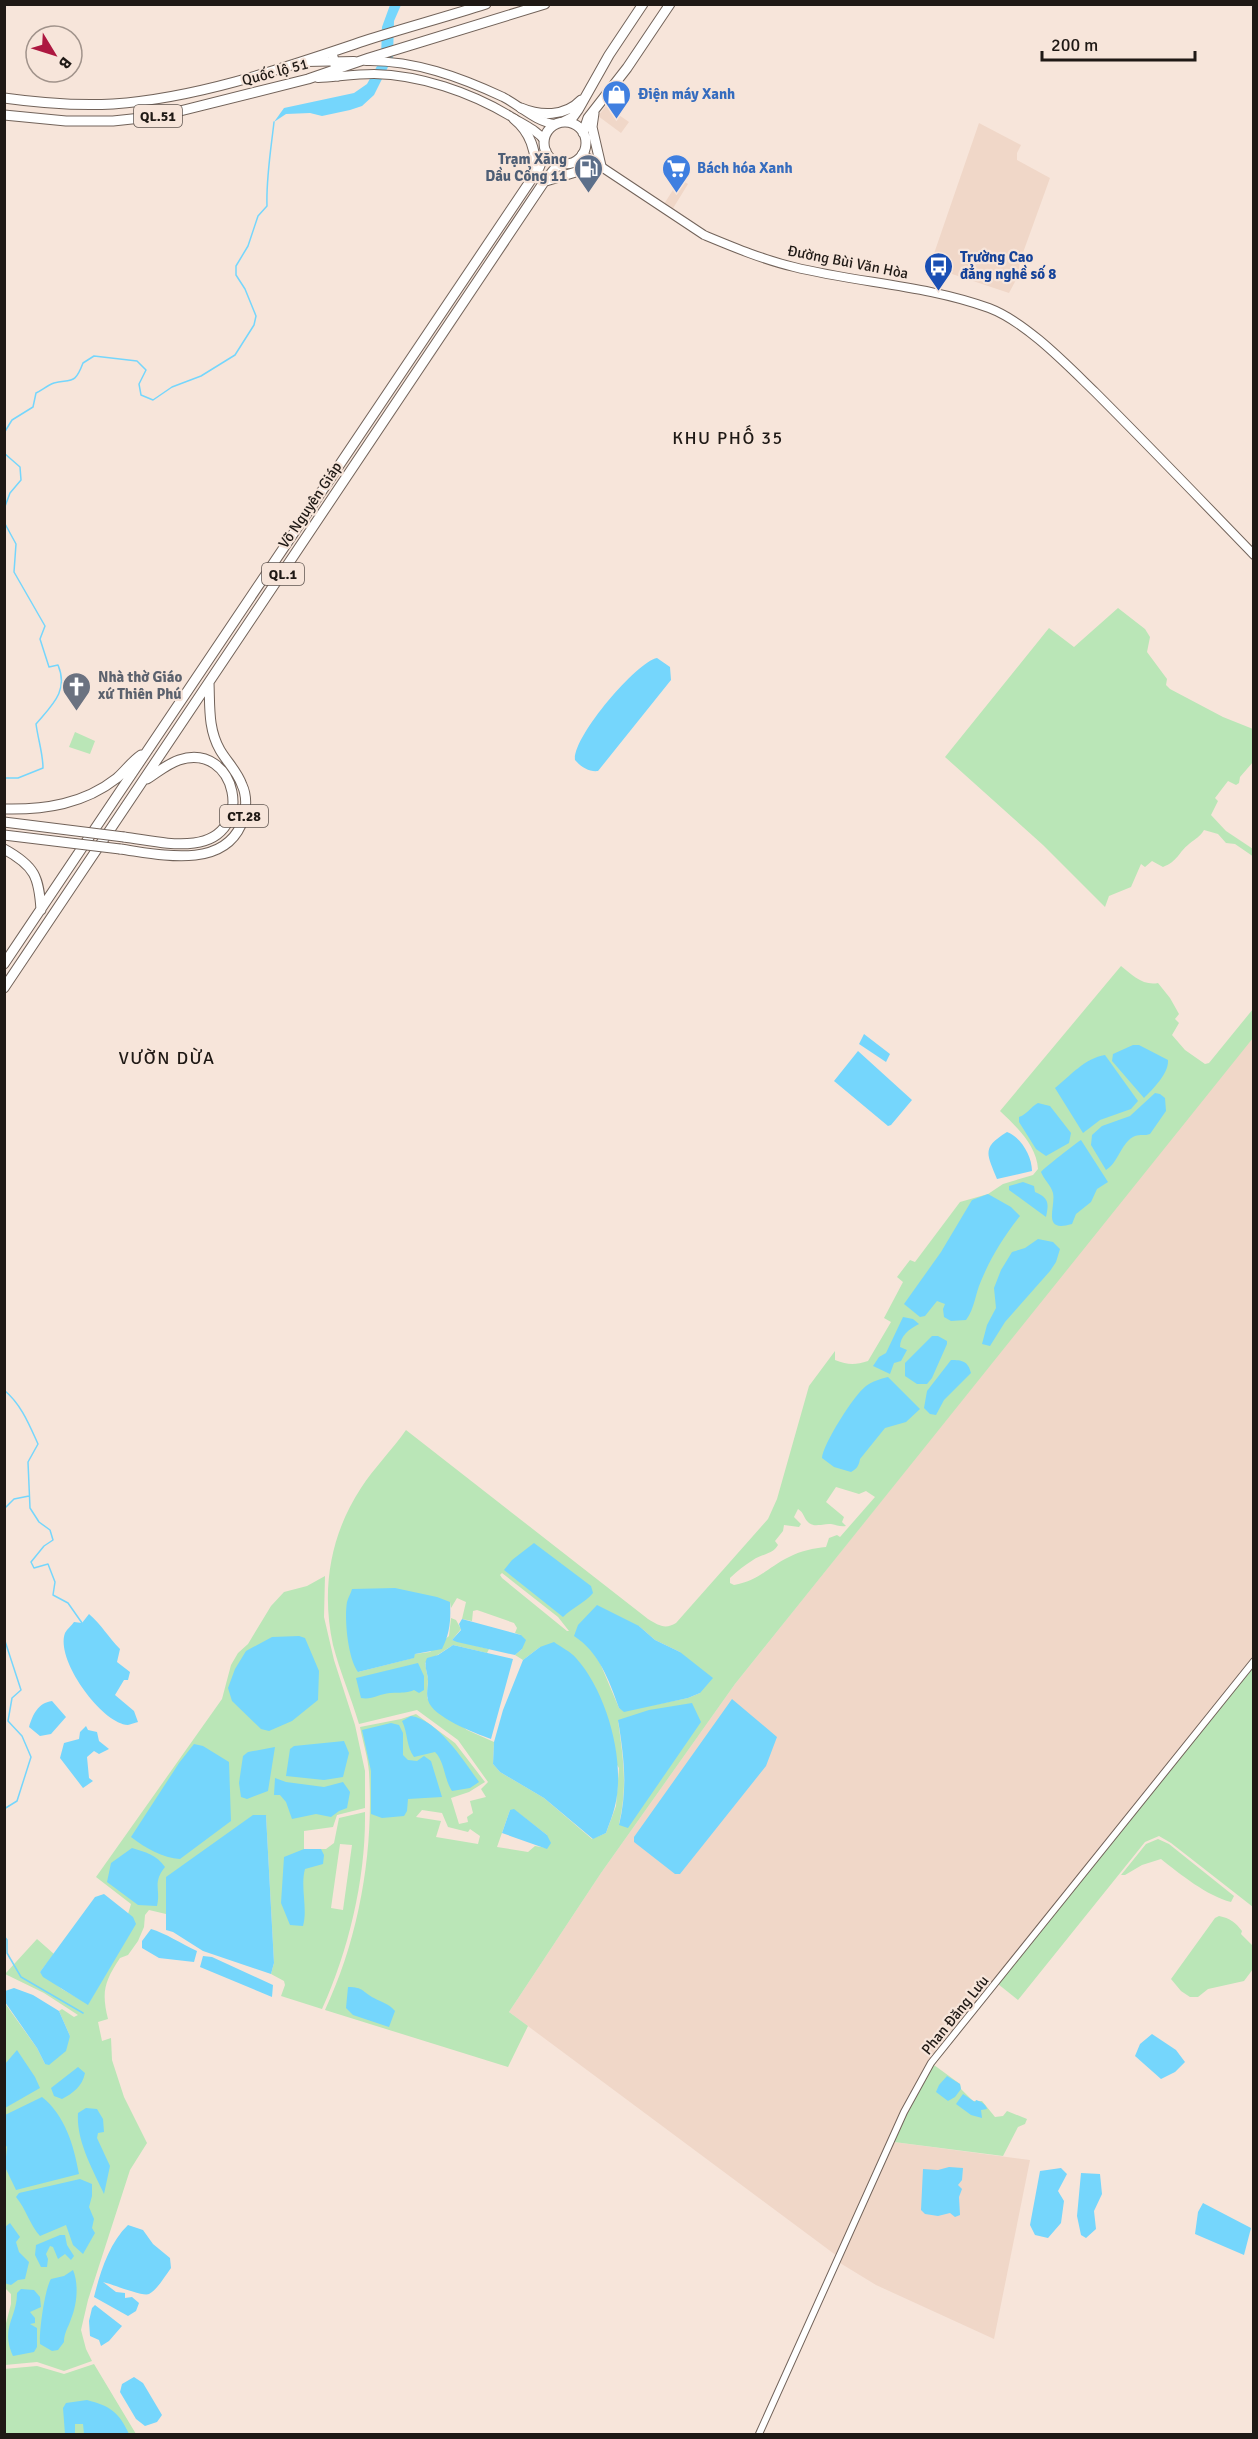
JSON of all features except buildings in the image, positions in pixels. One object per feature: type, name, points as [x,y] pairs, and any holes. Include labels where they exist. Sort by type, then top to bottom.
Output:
[{"type":"highway","name":"Quốc lộ 51","points":[[4,115],[66,121],[113,121],[160,116],[308,79],[335,65],[364,41],[486,4]]},
{"type":"highway","name":"Quốc lộ 51","points":[[4,98],[67,104],[112,104],[157,99],[305,62],[335,65],[372,59],[545,4]]},
{"type":"highway","points":[[564,164],[551,159],[546,151],[544,140],[546,133],[559,123],[573,117],[609,55],[643,4]]},
{"type":"highway","points":[[582,154],[585,141],[584,124],[670,4]]},
{"type":"highway","points":[[521,108],[538,114],[561,111],[578,104],[588,91]]},
{"type":"highway","points":[[544,183],[554,177],[600,166],[592,127],[596,108]]},
{"type":"highway","points":[[514,118],[528,133],[535,160],[533,177]]},
{"type":"highway","points":[[559,123],[575,124],[583,132]]},
{"type":"highway","name":"Võ Nguyên Giáp","points":[[4,964],[533,177],[546,151]]},
{"type":"highway","name":"QL.1","points":[[564,164],[582,154]]},
{"type":"highway","name":"Võ Nguyên Giáp","points":[[4,988],[544,183],[556,167],[564,164]]},
{"type":"highway","name":"CT.28","points":[[4,835],[175,856],[210,853],[226,844],[238,831],[245,815],[246,800],[237,773],[221,752],[214,738],[209,721],[209,683]]},
{"type":"highway","points":[[4,809],[38,809],[70,803],[93,794],[117,778],[148,750]]},
{"type":"highway","name":"CT.28","points":[[4,822],[176,844],[195,843],[211,838],[222,830],[230,819],[234,805],[233,791],[228,778],[219,768],[207,761],[193,758],[179,760],[142,782]]},
{"type":"highway","points":[[4,849],[23,859],[34,872],[40,885],[40,910]]},
{"type":"main road","points":[[372,59],[430,69],[467,81],[544,121],[559,123]]},
{"type":"main road","points":[[335,65],[374,74],[427,81],[462,93],[514,118],[537,132],[544,140]]},
{"type":"main road","name":"Đường Bùi Văn Hòa","points":[[582,154],[704,234],[726,244],[793,267],[926,291],[959,298],[992,309],[1041,342],[1106,403],[1254,555]]},
{"type":"street","name":"Phan Đăng Lưu","points":[[759,2434],[904,2112],[931,2063],[1254,1661]]},
{"type":"shaded area","name":"Điện máy Xanh","points":[[606,106],[629,122],[621,133],[598,116]]},
{"type":"shaded area","points":[[979,123],[1021,145],[1017,153],[1017,160],[1050,178],[1020,261],[1018,276],[1009,293],[949,273],[928,271]]},
{"type":"shaded area","name":"Bách hóa Xanh","points":[[680,179],[688,184],[672,210],[664,204]]},
{"type":"shaded area","points":[[1253,1036],[1253,1656],[929,2062],[901,2111],[837,2256],[509,2012],[601,1873],[735,1684]]},
{"type":"shaded area","points":[[894,2142],[1030,2160],[994,2339],[876,2285],[840,2263]]},
{"type":"green space","points":[[1118,608],[1145,629],[1150,637],[1147,652],[1167,679],[1166,685],[1170,689],[1223,717],[1253,729],[1253,762],[1240,777],[1239,783],[1236,785],[1228,781],[1215,798],[1218,801],[1211,815],[1226,831],[1253,849],[1254,857],[1235,844],[1226,843],[1218,834],[1204,830],[1168,865],[1163,867],[1152,861],[1145,867],[1141,864],[1131,887],[1109,896],[1105,907],[1043,845],[945,757],[1049,628],[1074,647]]},
{"type":"green space","points":[[75,732],[95,741],[90,754],[69,747]]},
{"type":"green space","points":[[1121,966],[1147,983],[1158,983],[1179,1014],[1175,1019],[1179,1023],[1172,1035],[1185,1050],[1205,1064],[1209,1063],[1253,1009],[1253,1038],[735,1684],[601,1873],[509,2012],[528,2026],[508,2067],[325,2010],[347,1954],[362,1894],[366,1863],[369,1833],[369,1772],[360,1727],[416,1714],[455,1743],[485,1782],[469,1792],[451,1798],[459,1824],[468,1822],[467,1817],[473,1813],[470,1801],[486,1797],[481,1789],[488,1782],[458,1740],[417,1710],[359,1724],[333,1645],[329,1624],[328,1584],[335,1544],[342,1525],[350,1506],[372,1473],[406,1430],[648,1619],[665,1626],[676,1623],[768,1519],[777,1499],[809,1386],[835,1351],[835,1360],[840,1362],[852,1364],[868,1361],[891,1322],[884,1318],[903,1282],[897,1277],[910,1260],[915,1262],[960,1202],[988,1194],[1003,1184],[1033,1175],[1038,1169],[1030,1144],[1000,1111]],"holes":[[[836,1487],[859,1494],[866,1491],[875,1497],[840,1537],[837,1535],[829,1538],[826,1547],[793,1555],[743,1583],[734,1585],[730,1583],[730,1578],[741,1568],[776,1548],[778,1545],[775,1541],[783,1531],[784,1525],[799,1527],[801,1524],[794,1517],[798,1509],[812,1525],[846,1526],[842,1522],[844,1517],[826,1502]],[[502,1573],[558,1617],[569,1631],[500,1575]],[[457,1598],[466,1602],[462,1619],[472,1621],[473,1611],[477,1610],[514,1623],[517,1628],[515,1633],[521,1635],[522,1649],[515,1655],[523,1660],[540,1647],[619,1768],[616,1806],[606,1833],[592,1839],[544,1798],[500,1772],[493,1764],[494,1742],[467,1730],[427,1698],[428,1679],[425,1663],[453,1645],[487,1653],[489,1649],[452,1640],[461,1629],[456,1620],[451,1618],[449,1636],[430,1652],[415,1654],[413,1658],[358,1672],[450,1602],[451,1608]],[[639,1626],[655,1640],[680,1652],[700,1693],[688,1698],[624,1711],[619,1708],[600,1663],[588,1645]],[[618,1720],[645,1803],[619,1824],[624,1784]],[[422,1810],[442,1813],[448,1827],[468,1832],[470,1829],[480,1836],[478,1844],[436,1837],[441,1821],[416,1817]],[[510,1810],[517,1812],[547,1835],[547,1848],[535,1846],[528,1852],[497,1847]]]},
{"type":"green space","points":[[325,1576],[324,1617],[334,1660],[355,1725],[365,1771],[365,1808],[337,1815],[333,1827],[304,1831],[304,1849],[326,1849],[334,1843],[339,1818],[365,1812],[365,1837],[359,1887],[348,1938],[332,1986],[322,2009],[281,1996],[284,1981],[271,1974],[274,1963],[266,1815],[167,1877],[166,1914],[149,1910],[145,1915],[144,1927],[138,1941],[128,1955],[120,1958],[108,1980],[105,2001],[108,2019],[98,2022],[102,2041],[111,2038],[112,2060],[124,2097],[147,2143],[130,2170],[88,2300],[81,2330],[92,2361],[64,2371],[37,2362],[5,2365],[5,2327],[11,2294],[4,2287],[4,2002],[37,2048],[45,2064],[70,2036],[59,2011],[62,2009],[74,2017],[78,2015],[44,1993],[5,1974],[37,1939],[54,1954],[40,1972],[62,1989],[88,2004],[135,1924],[128,1914],[131,1904],[96,1877],[222,1699],[231,1665],[238,1653],[248,1644],[271,1606],[284,1592],[307,1586]],"holes":[[[340,1844],[352,1845],[343,1910],[331,1908]]]},
{"type":"green space","points":[[1253,1665],[1253,1907],[1159,1836],[1145,1842],[1018,2000],[998,1984]]},
{"type":"green space","points":[[1158,1839],[1169,1844],[1234,1896],[1231,1902],[1203,1890],[1161,1859],[1121,1875],[1146,1844]]},
{"type":"green space","points":[[1219,1916],[1235,1923],[1242,1931],[1241,1934],[1253,1946],[1253,1969],[1244,1981],[1208,1989],[1198,1997],[1190,1997],[1181,1991],[1171,1979],[1215,1918]]},
{"type":"green space","points":[[934,2065],[960,2084],[961,2089],[973,2101],[982,2101],[995,2117],[1003,2116],[1007,2111],[1027,2119],[1025,2124],[1018,2127],[1003,2156],[894,2142],[907,2113]]},
{"type":"green space","points":[[94,2364],[136,2434],[5,2434],[4,2369],[37,2366],[64,2374]]},
{"type":"water","points":[[390,5],[401,5],[394,21],[393,57],[374,95],[362,106],[350,110],[322,116],[310,113],[286,114],[274,122],[284,108],[354,93],[367,84],[381,59],[382,27]]},
{"type":"water","points":[[657,658],[670,667],[671,680],[598,771],[591,771],[583,767],[575,760],[577,749],[594,719],[621,686],[647,663]]},
{"type":"water","points":[[864,1034],[890,1054],[886,1062],[859,1044]]},
{"type":"water","points":[[1133,1045],[1139,1045],[1168,1060],[1163,1075],[1144,1098],[1112,1061],[1113,1054]]},
{"type":"water","points":[[858,1051],[912,1100],[891,1125],[888,1126],[834,1081]]},
{"type":"water","points":[[1105,1055],[1138,1101],[1131,1109],[1100,1120],[1083,1133],[1055,1088],[1084,1064]]},
{"type":"water","points":[[1155,1093],[1165,1098],[1166,1111],[1150,1134],[1137,1135],[1130,1139],[1106,1170],[1091,1145],[1092,1135],[1102,1126],[1130,1116]]},
{"type":"water","points":[[1038,1103],[1050,1106],[1071,1133],[1069,1143],[1046,1156],[1036,1149],[1019,1122],[1019,1117]]},
{"type":"water","points":[[1007,1132],[1017,1138],[1025,1148],[1032,1171],[997,1179],[988,1152],[993,1143]]},
{"type":"water","points":[[1081,1140],[1108,1182],[1097,1189],[1091,1202],[1076,1214],[1072,1224],[1056,1225],[1052,1218],[1053,1193],[1041,1172]]},
{"type":"water","points":[[1023,1182],[1034,1186],[1035,1192],[1045,1199],[1048,1205],[1046,1217],[1009,1190],[1009,1186]]},
{"type":"water","points":[[988,1194],[1011,1207],[1020,1216],[1003,1239],[989,1264],[969,1315],[966,1320],[951,1321],[944,1317],[945,1304],[937,1301],[925,1316],[920,1317],[904,1304],[941,1252],[972,1200]]},
{"type":"water","points":[[1038,1239],[1053,1242],[1060,1249],[1056,1262],[1005,1322],[990,1346],[982,1344],[987,1325],[996,1308],[994,1288],[1001,1270],[1012,1252],[1025,1248]]},
{"type":"water","points":[[903,1317],[913,1319],[919,1324],[903,1336],[900,1347],[907,1350],[901,1361],[894,1363],[890,1374],[873,1366],[879,1357],[886,1353]]},
{"type":"water","points":[[932,1336],[938,1336],[947,1341],[947,1344],[932,1378],[927,1384],[917,1384],[905,1376],[905,1363]]},
{"type":"water","points":[[951,1360],[964,1362],[971,1373],[944,1400],[936,1415],[930,1414],[924,1408],[927,1391]]},
{"type":"water","points":[[888,1377],[920,1409],[906,1422],[885,1428],[853,1471],[834,1467],[822,1458],[840,1420],[866,1386]]},
{"type":"water","points":[[534,1543],[591,1586],[593,1593],[563,1617],[504,1570],[512,1560]]},
{"type":"water","points":[[395,1588],[450,1602],[449,1626],[445,1643],[442,1649],[415,1654],[414,1658],[358,1672],[349,1649],[347,1628],[346,1609],[352,1589]]},
{"type":"water","points":[[597,1605],[639,1626],[655,1640],[680,1652],[713,1678],[700,1693],[688,1698],[624,1712],[619,1708],[597,1658],[574,1636],[578,1625]]},
{"type":"water","points":[[89,1614],[120,1649],[117,1662],[130,1672],[128,1680],[124,1680],[115,1695],[134,1711],[138,1722],[128,1725],[117,1722],[105,1713],[73,1673],[64,1644],[65,1633],[74,1622],[82,1623]]},
{"type":"water","points":[[462,1619],[521,1635],[526,1640],[522,1649],[515,1655],[457,1642],[452,1640],[461,1630],[459,1624]]},
{"type":"water","points":[[299,1636],[305,1638],[319,1671],[318,1700],[292,1721],[269,1731],[261,1729],[232,1701],[228,1688],[235,1669],[246,1651],[272,1637]]},
{"type":"water","points":[[554,1642],[574,1656],[597,1689],[605,1708],[616,1749],[618,1788],[614,1809],[606,1833],[593,1839],[544,1798],[500,1772],[493,1764],[494,1742],[503,1710],[523,1660],[540,1647]]},
{"type":"water","points":[[453,1645],[513,1659],[491,1739],[445,1718],[431,1706],[428,1700],[428,1678],[425,1664],[427,1658],[438,1655]]},
{"type":"water","points":[[418,1663],[424,1676],[424,1690],[419,1693],[414,1690],[361,1698],[356,1678]]},
{"type":"water","points":[[732,1699],[777,1737],[766,1766],[680,1874],[675,1874],[634,1842],[634,1837]]},
{"type":"water","points":[[52,1701],[66,1717],[51,1734],[40,1736],[29,1727],[34,1714],[40,1707]]},
{"type":"water","points":[[692,1703],[701,1722],[628,1828],[619,1825],[624,1772],[618,1720],[649,1710]]},
{"type":"water","points":[[411,1716],[421,1719],[440,1733],[479,1782],[470,1788],[452,1791],[441,1761],[435,1752],[414,1757],[402,1721]]},
{"type":"water","points":[[391,1723],[399,1725],[403,1733],[403,1755],[408,1760],[417,1761],[424,1756],[431,1761],[442,1797],[408,1799],[404,1816],[382,1818],[371,1814],[371,1771],[362,1730]]},
{"type":"water","points":[[86,1726],[88,1730],[97,1732],[99,1741],[109,1749],[99,1754],[94,1751],[87,1757],[89,1778],[93,1781],[83,1788],[60,1758],[64,1743],[79,1739],[80,1732]]},
{"type":"water","points":[[344,1741],[349,1753],[343,1777],[324,1780],[286,1776],[290,1749],[294,1746]]},
{"type":"water","points":[[194,1744],[203,1746],[229,1762],[231,1821],[180,1859],[167,1857],[154,1852],[131,1837]]},
{"type":"water","points":[[275,1747],[268,1791],[247,1799],[241,1797],[239,1783],[243,1756],[248,1752]]},
{"type":"water","points":[[275,1778],[286,1782],[324,1787],[343,1782],[350,1792],[347,1808],[331,1817],[316,1814],[292,1819],[286,1802],[280,1795],[274,1795]]},
{"type":"water","points":[[514,1809],[547,1835],[551,1843],[547,1849],[502,1833],[510,1810]]},
{"type":"water","points":[[253,1815],[266,1815],[274,1963],[271,1974],[203,1951],[166,1930],[166,1877]]},
{"type":"water","points":[[132,1848],[154,1857],[165,1867],[159,1877],[157,1906],[138,1905],[107,1882],[111,1863]]},
{"type":"water","points":[[304,1849],[321,1849],[324,1855],[323,1864],[305,1869],[303,1926],[290,1925],[281,1903],[284,1857]]},
{"type":"water","points":[[104,1894],[133,1917],[136,1924],[88,2005],[43,1977],[40,1972],[95,1897]]},
{"type":"water","points":[[151,1929],[197,1951],[194,1962],[159,1958],[142,1948],[142,1941]]},
{"type":"water","points":[[203,1956],[212,1957],[273,1985],[272,1997],[200,1967]]},
{"type":"water","points":[[348,1987],[360,1989],[392,2008],[395,2011],[389,2027],[353,2015],[346,2008]]},
{"type":"water","points":[[14,1988],[33,1995],[59,2011],[70,2036],[66,2051],[49,2065],[45,2064],[37,2048],[5,2002],[5,1991]]},
{"type":"water","points":[[1152,2034],[1176,2050],[1185,2062],[1175,2072],[1161,2079],[1135,2056],[1140,2044]]},
{"type":"water","points":[[17,2050],[40,2088],[5,2108],[5,2064]]},
{"type":"water","points":[[78,2067],[85,2073],[79,2086],[62,2099],[54,2096],[51,2088]]},
{"type":"water","points":[[947,2076],[960,2084],[961,2089],[955,2097],[948,2101],[936,2092]]},
{"type":"water","points":[[963,2094],[975,2102],[978,2100],[983,2103],[987,2109],[981,2110],[982,2118],[971,2115],[956,2104]]},
{"type":"water","points":[[42,2097],[57,2113],[67,2132],[79,2174],[16,2190],[5,2167],[7,2147],[5,2144],[5,2115]]},
{"type":"water","points":[[86,2108],[97,2109],[103,2119],[104,2132],[98,2133],[97,2138],[110,2166],[104,2194],[86,2155],[80,2134],[78,2113]]},
{"type":"water","points":[[949,2167],[963,2168],[962,2180],[958,2185],[962,2189],[959,2197],[960,2215],[955,2217],[950,2213],[938,2216],[925,2214],[921,2210],[923,2169],[938,2170]]},
{"type":"water","points":[[1061,2168],[1067,2174],[1058,2191],[1064,2201],[1061,2223],[1048,2238],[1035,2235],[1030,2225],[1040,2171]]},
{"type":"water","points":[[1081,2173],[1100,2174],[1102,2194],[1094,2211],[1096,2229],[1086,2238],[1081,2235],[1077,2216]]},
{"type":"water","points":[[80,2179],[92,2184],[89,2207],[94,2219],[92,2228],[95,2233],[83,2254],[73,2245],[66,2225],[40,2236],[16,2197],[19,2193]]},
{"type":"water","points":[[1203,2203],[1251,2228],[1244,2255],[1195,2234],[1198,2212]]},
{"type":"water","points":[[10,2223],[20,2237],[16,2242],[19,2252],[29,2262],[25,2279],[18,2280],[11,2285],[4,2283],[5,2227]]},
{"type":"water","points":[[128,2225],[143,2230],[153,2244],[170,2258],[171,2268],[149,2294],[134,2292],[103,2282],[116,2292],[125,2293],[125,2298],[132,2297],[139,2303],[136,2311],[128,2316],[94,2297],[110,2249]]},
{"type":"water","points":[[65,2235],[67,2245],[74,2256],[71,2260],[65,2254],[58,2259],[53,2247],[50,2246],[46,2254],[47,2267],[41,2267],[35,2255],[36,2245]]},
{"type":"water","points":[[73,2270],[77,2288],[75,2307],[64,2342],[58,2350],[52,2351],[40,2344],[41,2320],[47,2291],[51,2279],[64,2276]]},
{"type":"water","points":[[21,2289],[34,2290],[40,2297],[41,2307],[30,2312],[35,2318],[35,2323],[30,2324],[37,2328],[37,2347],[34,2352],[13,2356],[8,2338],[17,2293]]},
{"type":"water","points":[[95,2305],[122,2326],[109,2341],[101,2346],[99,2340],[90,2336],[89,2321]]},
{"type":"water","points":[[134,2377],[143,2383],[162,2415],[157,2422],[145,2426],[136,2419],[120,2392],[122,2384]]},
{"type":"water","points":[[87,2400],[113,2411],[129,2434],[84,2434],[83,2424],[75,2424],[75,2434],[65,2434],[63,2408],[66,2403]]},
{"type":"waterway","points":[[4,433],[12,420],[33,407],[36,393],[54,383],[75,378],[83,363],[94,356],[137,361],[146,370],[139,384],[141,395],[153,400],[172,387],[201,376],[235,355],[254,325],[256,316],[245,289],[236,275],[236,266],[248,246],[258,216],[267,206],[274,122]]},
{"type":"waterway","points":[[4,453],[20,467],[21,480],[10,493],[4,509]]},
{"type":"waterway","points":[[4,522],[16,544],[14,572],[45,626],[40,639],[49,667],[58,665],[61,674],[57,697],[36,724],[43,768],[18,778],[4,778]]},
{"type":"waterway","points":[[4,1390],[20,1408],[38,1444],[28,1462],[30,1508],[39,1522],[50,1530],[53,1540],[44,1546],[31,1562],[34,1568],[48,1564],[55,1582],[53,1595],[68,1603],[82,1623]]},
{"type":"waterway","points":[[4,1509],[14,1499],[29,1496]]},
{"type":"waterway","points":[[4,1638],[21,1690],[12,1698],[8,1721],[22,1736],[31,1757],[17,1801],[4,1809]]},
{"type":"waterway","points":[[4,1936],[7,1940],[7,1953],[21,1977],[83,2013]]},
{"type":"place","name":"Điện máy Xanh","points":[[617,120]]},
{"type":"place","name":"Trạm Xăng Dầu Cổng 11","points":[[588,194]]},
{"type":"place","name":"Bách hóa Xanh","points":[[676,194]]},
{"type":"place","name":"Trường Cao đẳng nghề số 8","points":[[939,292]]},
{"type":"place","name":"Nhà thờ Giáo xứ Thiên Phú","points":[[77,712]]},
{"type":"district","name":"KHU PHỐ 35","points":[[728,438]]},
{"type":"district","name":"VƯỜN DỪA","points":[[167,1058]]}]
